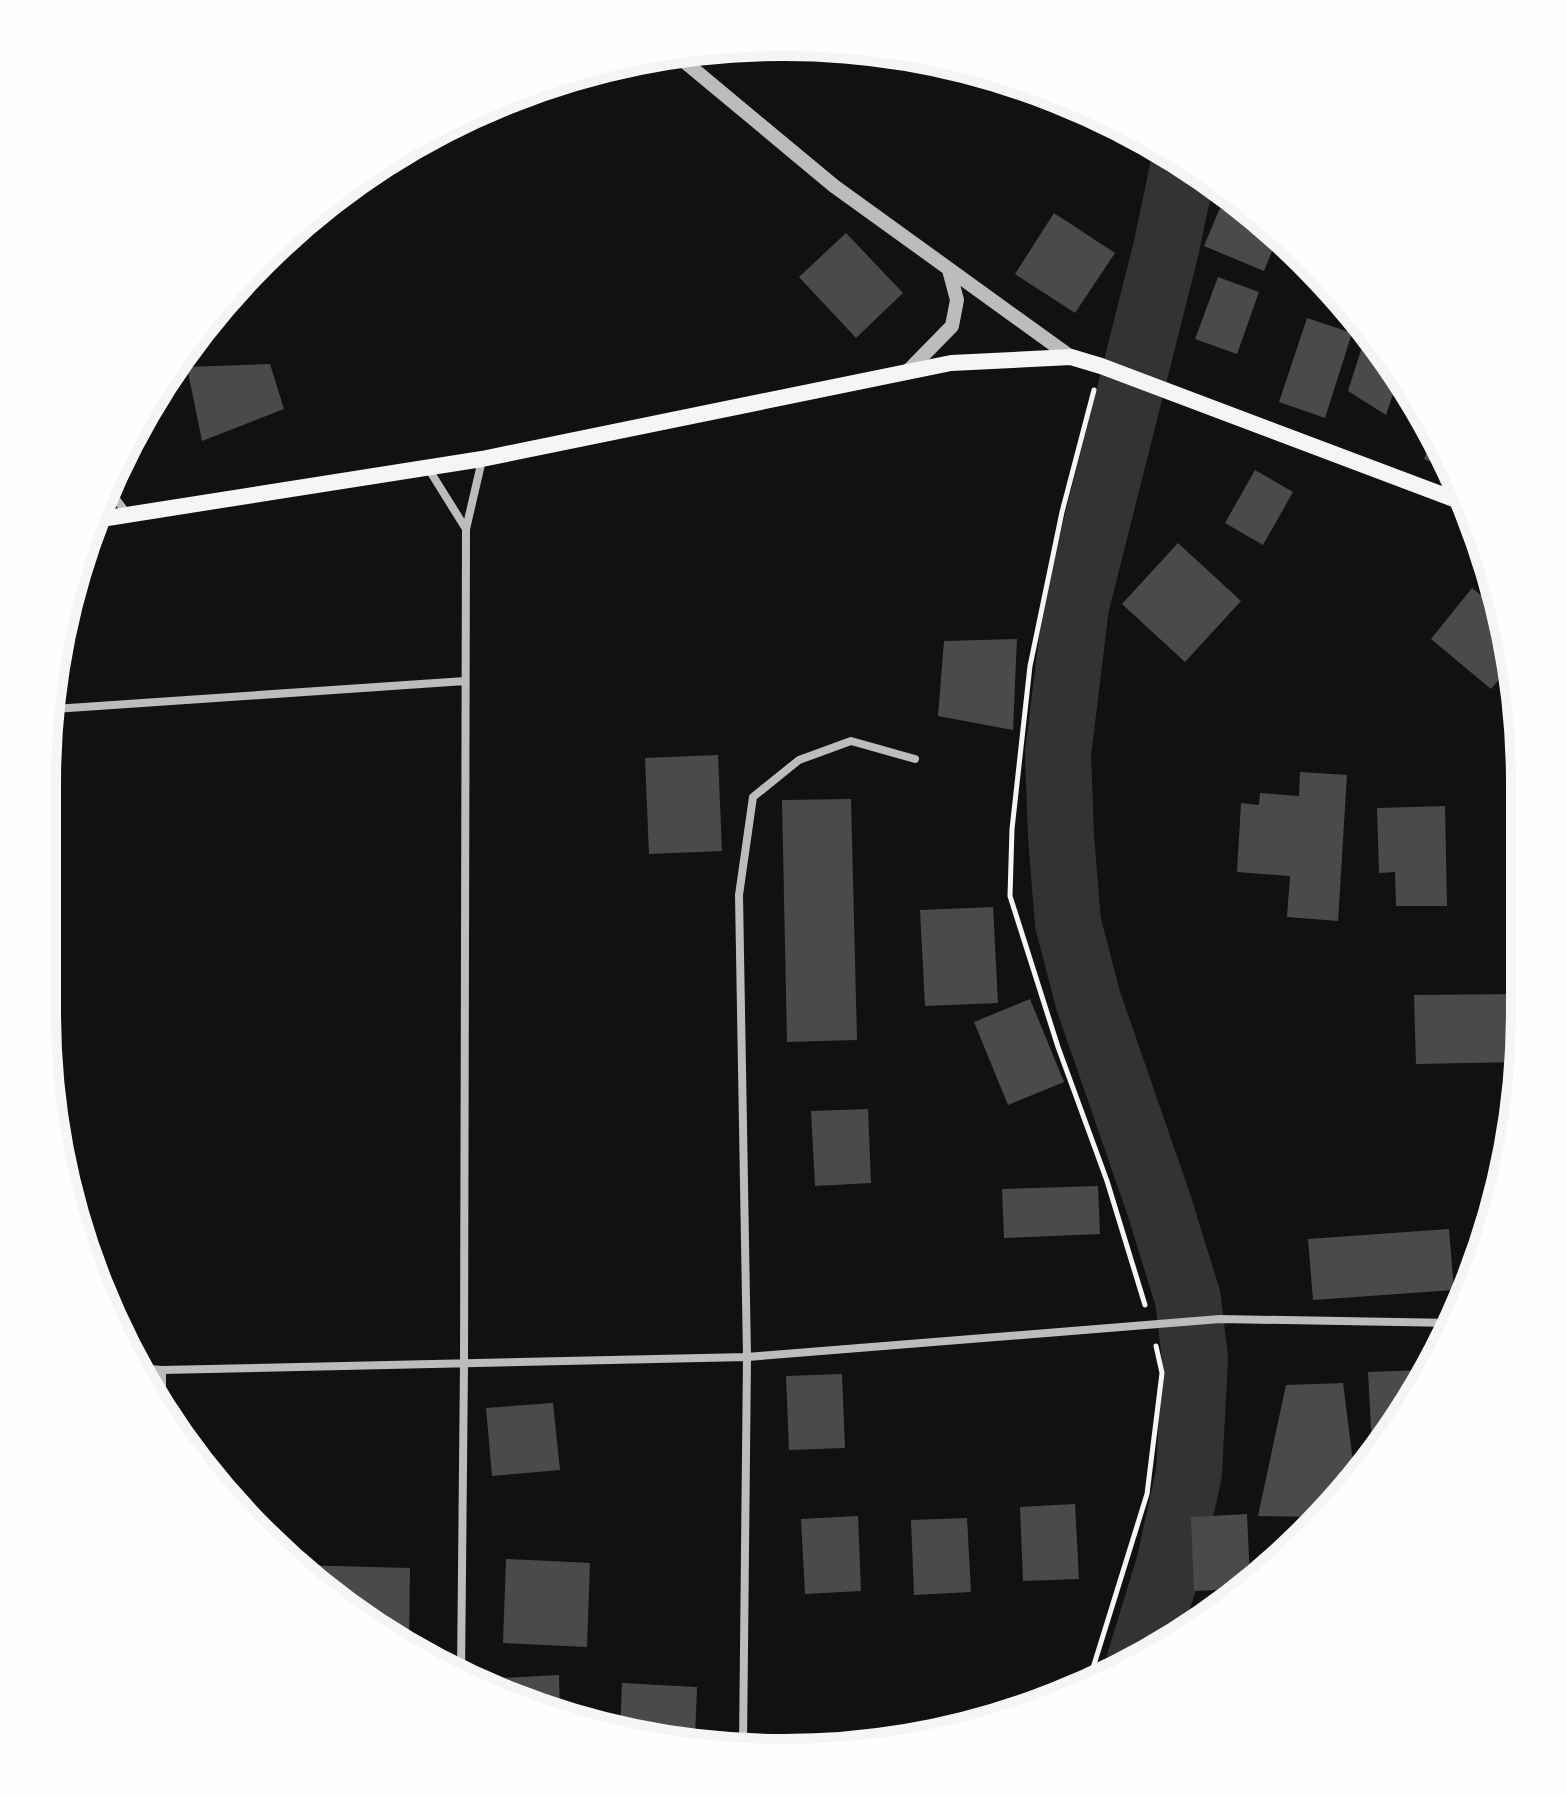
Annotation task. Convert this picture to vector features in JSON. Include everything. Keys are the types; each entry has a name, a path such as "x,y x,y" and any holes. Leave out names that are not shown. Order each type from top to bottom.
{"main road":[{"path":"106,518 482,459 951,363 1071,357 1105,367 1453,499"}],"street":[{"path":"686,63 834,186 1071,357"},
{"path":"906,373 952,326 957,300 949,270"},
{"path":"461,1664 466,529 482,459"},
{"path":"428,468 466,529"},
{"path":"115,497 127,514"},
{"path":"60,709 465,681"},
{"path":"743,1737 747,1357 739,895 753,797 799,760 851,741 915,759"},
{"path":"150,1369 747,1357 1220,1319 1441,1323"},
{"path":"162,1370 162,1389"}],"path":[{"path":"1092,1670 1147,1494 1162,1373 1154,1323 1058,1047 1010,896 1012,829 1030,666 1062,512 1105,367"}],"building":[{"path":"1220,208 1237,215 1274,247 1264,271 1204,246"},
{"path":"1054,213 1115,253 1075,313 1015,274"},
{"path":"846,233 903,293 856,338 799,277"},
{"path":"1218,277 1259,292 1237,354 1195,339"},
{"path":"1307,318 1352,333 1325,418 1279,402"},
{"path":"1363,344 1395,389 1386,415 1348,391"},
{"path":"270,364 284,409 202,441 188,367"},
{"path":"1429,448 1437,464 1424,459"},
{"path":"1255,470 1293,492 1263,545 1225,523"},
{"path":"1178,543 1241,601 1185,662 1122,604"},
{"path":"1472,588 1487,600 1503,675 1491,689 1431,639"},
{"path":"1017,639 1013,730 938,716 944,641"},
{"path":"718,755 722,851 649,854 645,758"},
{"path":"1300,772 1347,775 1338,921 1287,917 1290,876 1237,872 1241,803 1259,805 1260,793 1299,796"},
{"path":"851,799 857,1040 787,1042 782,800"},
{"path":"1445,806 1447,906 1396,906 1395,872 1379,873 1377,808"},
{"path":"993,907 998,1003 925,1006 920,910"},
{"path":"1511,994 1509,1062 1416,1064 1414,995"},
{"path":"1030,999 1064,1082 1008,1105 974,1022"},
{"path":"868,1109 871,1183 815,1186 811,1111"},
{"path":"1098,1186 1100,1234 1004,1238 1002,1189"},
{"path":"1449,1229 1454,1290 1313,1300 1308,1239"},
{"path":"1416,1370 1372,1439 1368,1372"},
{"path":"842,1374 845,1448 789,1450 786,1376"},
{"path":"1343,1383 1353,1463 1306,1517 1258,1516 1286,1385"},
{"path":"553,1403 560,1470 492,1476 486,1408"},
{"path":"1075,1504 1079,1579 1023,1581 1020,1507"},
{"path":"1247,1514 1250,1569 1225,1590 1194,1591 1191,1517"},
{"path":"858,1516 861,1591 805,1594 801,1519"},
{"path":"967,1518 971,1592 914,1595 911,1520"},
{"path":"506,1559 590,1563 587,1647 503,1643"},
{"path":"313,1565 410,1568 409,1635 341,1589"},
{"path":"559,1675 560,1703 505,1684 502,1678"},
{"path":"622,1683 697,1687 695,1734 621,1720"}],"waterway":[{"path":"1145,1643 1169,1565 1189,1473 1195,1359 1188,1299 1088,1000 1068,923 1058,754 1076,606 1166,249 1182,175"}]}
